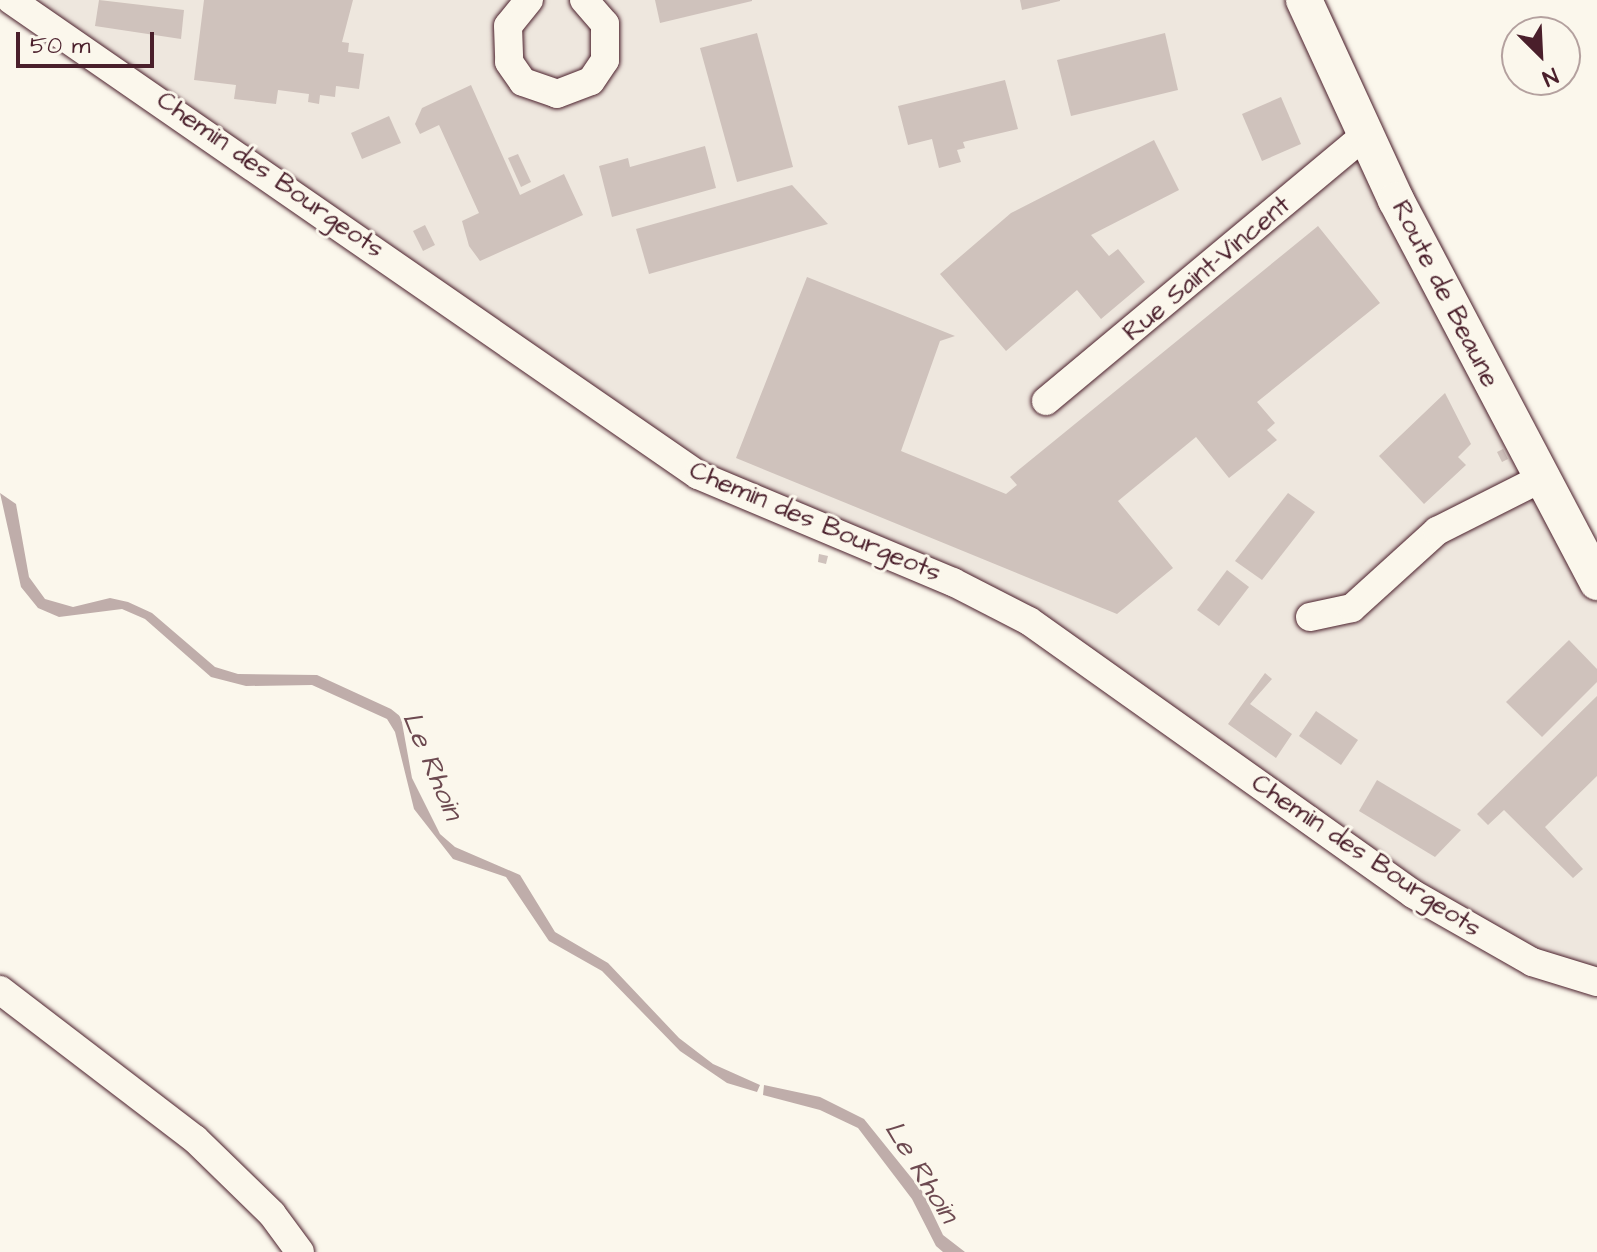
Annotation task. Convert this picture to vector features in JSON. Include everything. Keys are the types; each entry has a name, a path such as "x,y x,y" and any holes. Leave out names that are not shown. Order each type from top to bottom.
{"main road":[{"name":"Route de Beaune","path":"1304,0 1366,134 1597,582"}],"street":[{"name":"Chemin des Bourgeots","path":"11,0 698,475 953,582 1029,621 1413,894 1532,962 1597,982"},
{"path":"513,5 505,38 515,73 533,89 570,93 591,81 608,48 605,24 584,0"},
{"name":"Rue Saint-Vincent","path":"1046,401 1366,134"},
{"path":"1310,617 1352,608 1437,531 1542,478"},
{"path":"0,990 195,1139 272,1214 300,1252"}],"shaded area":[{"path":"0,0 1327,0 1384,130 1597,551 1597,989 1516,964 1046,632 713,491"},
{"path":"0,493 16,504 29,577 45,599 73,607 110,598 128,602 152,613 215,667 238,674 317,675 391,709 401,717 412,778 440,834 455,847 520,875 555,932 608,963 679,1038 713,1064 760,1085 757,1092 727,1083 680,1051 602,971 549,941 506,877 453,859 414,809 395,732 387,719 312,685 246,686 211,677 145,619 122,609 59,617 38,608 21,587"},
{"path":"764,1085 820,1097 864,1119 922,1191 943,1235 965,1252 943,1252 936,1246 912,1199 858,1128 820,1110 763,1095"}],"building":[{"path":"99,0 184,10 181,39 95,26"},
{"path":"204,0 353,0 342,42 349,43 348,52 364,54 359,89 336,86 335,97 320,95 319,104 308,102 309,94 278,90 276,104 234,99 236,85 194,80"},
{"path":"655,0 752,0 752,1 660,23"},
{"path":"1020,0 1060,0 1060,1 1022,10"},
{"path":"757,33 793,167 737,182 700,48"},
{"path":"1165,33 1178,90 1071,116 1057,60"},
{"path":"1005,80 1018,129 963,142 965,148 957,150 961,162 939,168 932,139 908,145 898,106"},
{"path":"471,85 520,195 564,174 583,215 480,261 469,246 462,221 479,213 439,125 420,134 415,124 422,108"},
{"path":"1281,97 1301,144 1262,161 1242,114"},
{"path":"389,116 401,143 362,159 351,133"},
{"path":"1154,140 1179,190 1091,235 1109,256 1118,249 1145,282 1101,319 1077,290 1006,351 940,274 1011,213"},
{"path":"705,146 716,188 612,217 599,166 628,158 630,167"},
{"path":"518,154 531,182 521,187 508,158"},
{"path":"792,185 828,224 649,274 636,229"},
{"path":"425,225 435,245 423,251 413,231"},
{"path":"1318,226 1380,303 1257,402 1275,423 1267,430 1277,440 1229,478 1196,437 1118,501 1173,568 1117,614 736,458 807,277 955,336 940,341 901,451 1006,494 1017,485 1010,477"},
{"path":"1445,393 1471,444 1458,457 1466,465 1424,504 1379,456"},
{"path":"1503,449 1508,459 1502,462 1497,452"},
{"path":"1288,493 1315,512 1262,580 1235,561"},
{"path":"819,554 828,556 826,564 818,562"},
{"path":"1227,570 1249,587 1219,626 1197,610"},
{"path":"1569,640 1597,669 1597,682 1542,737 1506,702"},
{"path":"1265,673 1272,679 1250,704 1292,734 1276,758 1228,724"},
{"path":"1597,696 1597,776 1545,827 1583,869 1573,878 1504,810 1488,825 1477,814"},
{"path":"1316,711 1358,740 1341,765 1299,736"},
{"path":"1377,780 1461,830 1435,857 1359,811"}],"water label":[{"name":"Le Rhoin","path":"432,766"},
{"name":"Le Rhoin","path":"921,1172"}]}
